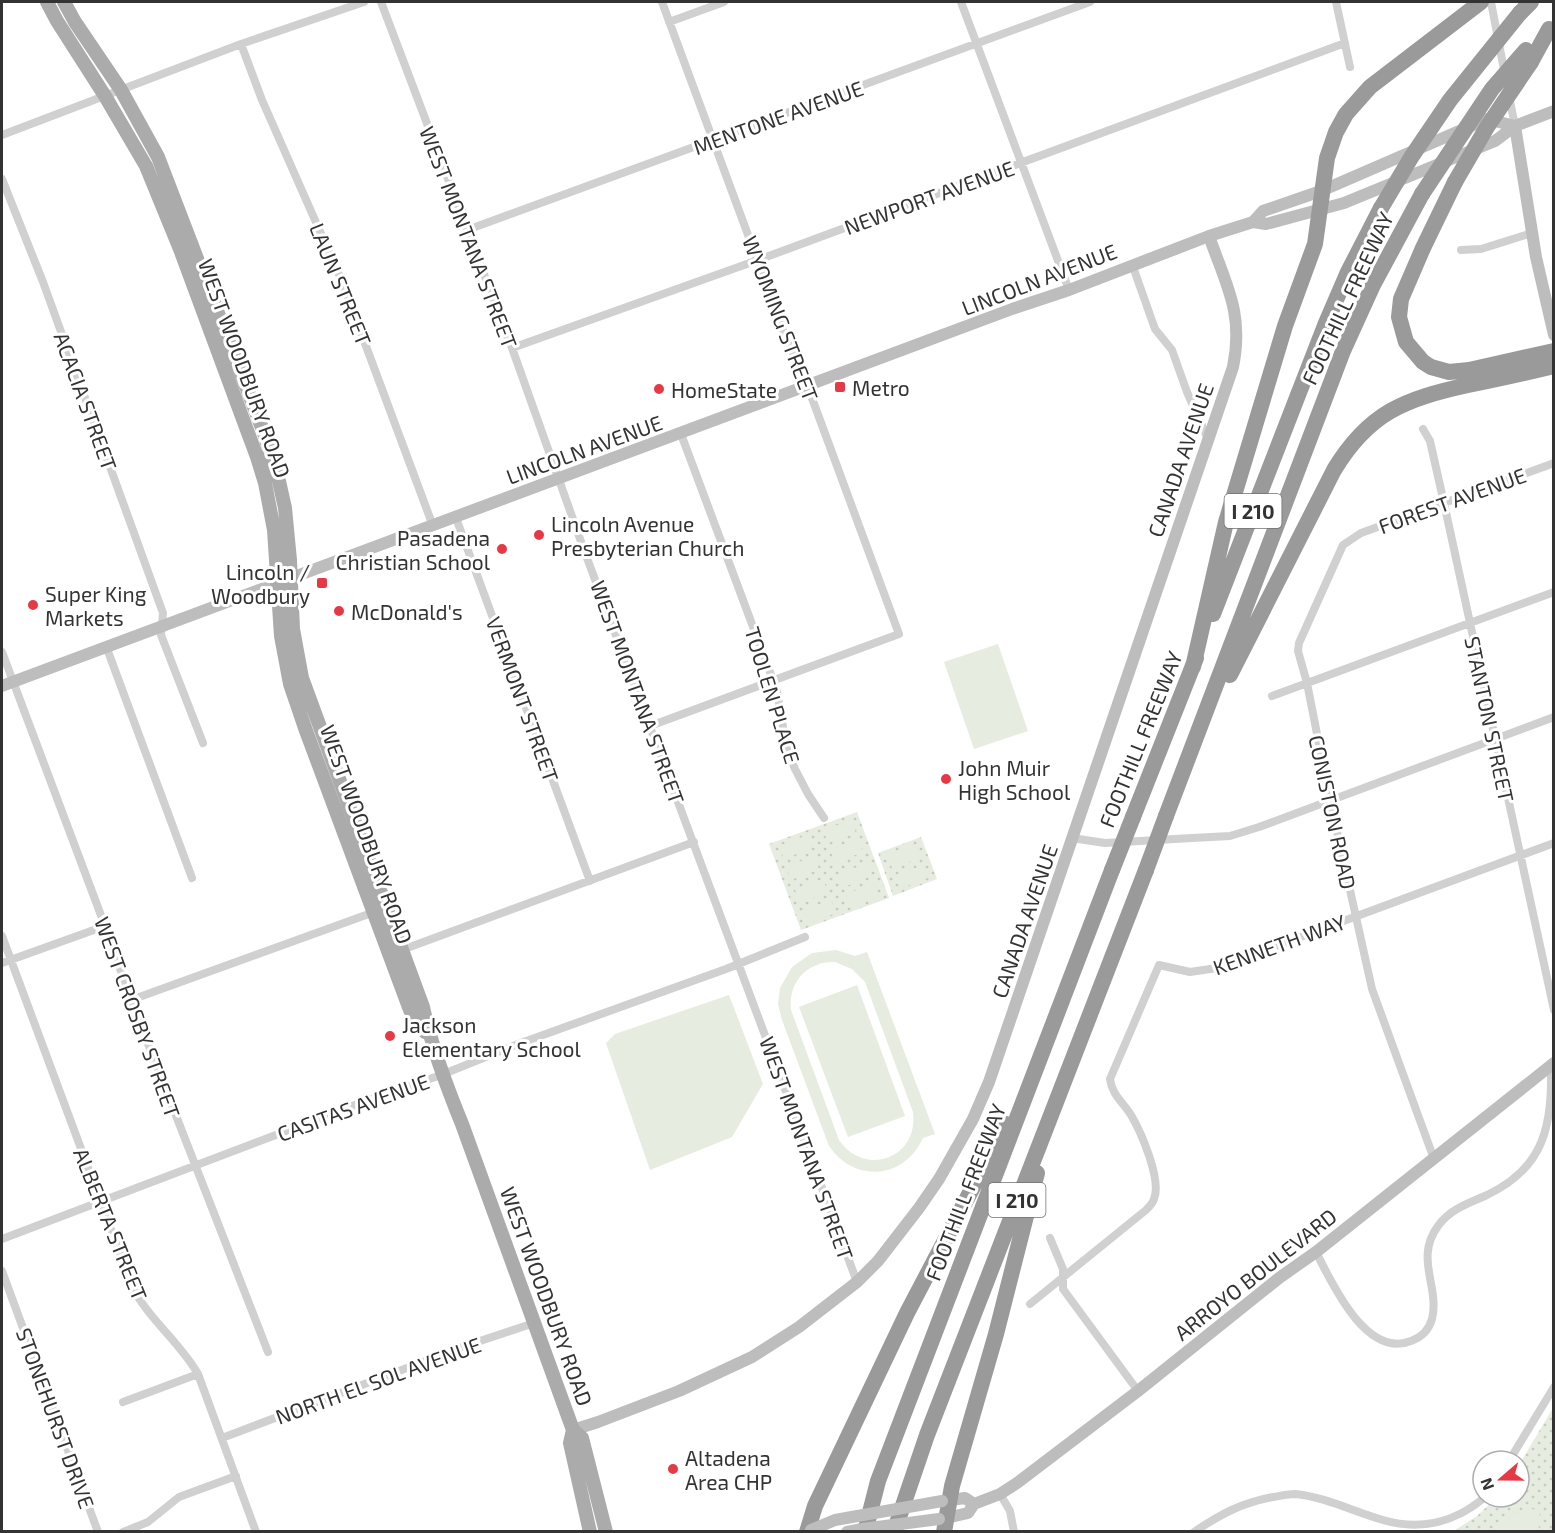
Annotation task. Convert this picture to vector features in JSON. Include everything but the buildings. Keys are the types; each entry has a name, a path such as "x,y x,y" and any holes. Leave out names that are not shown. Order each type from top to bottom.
{"highway":[{"path":"1193,666 1226,522 1285,326 1315,244 1330,147 1346,114 1370,87 1481,2"},
{"name":"FOOTHILL FREEWAY","path":"865,1532 878,1481 1112,870 1347,272 1412,156 1450,100 1526,7"},
{"path":"1551,27 1529,56 1455,182 1401,299 1399,317 1406,342 1423,362 1449,372 1469,370 1554,351"},
{"name":"FOOTHILL FREEWAY","path":"894,1532 927,1435 1058,1092 1146,870 1343,351 1373,285 1422,194 1492,89 1529,56"},
{"path":"1197,737 1316,503 1337,464 1355,440 1383,415 1424,395 1554,366"},
{"path":"808,1531 815,1507 903,1323 1039,1063"},
{"path":"944,1514 996,1334 1058,1092"}],"main road":[{"name":"WEST WOODBURY ROAD","path":"47,2 135,144 157,191 259,462 302,678 380,909 396,952 423,1007 441,1075 462,1124 573,1430 582,1438 606,1532"},
{"name":"WEST WOODBURY ROAD","path":"64,2 121,90 167,176 264,433 279,481 285,508 284,580"},
{"name":"WEST WOODBURY ROAD","path":"573,1430 570,1443 590,1532"}],"street":[{"path":"2,135 268,34 364,2"},
{"name":"WEST MONTANA STREET","path":"381,2 512,348 857,1282"},
{"name":"WYOMING STREET","path":"662,2 899,634 772,681"},
{"path":"669,22 724,2"},
{"path":"961,2 1069,290"},
{"name":"MENTONE AVENUE","path":"467,230 1090,2"},
{"path":"1336,2 1350,67"},
{"path":"1491,2 1515,126 1532,233 1554,334"},
{"name":"NEWPORT AVENUE","path":"512,348 758,260 1345,43"},
{"name":"LAUN STREET","path":"241,44 262,100 341,279 433,526"},
{"name":"LINCOLN AVENUE","path":"1321,199 1344,203 1495,141 1515,126 1554,111"},
{"name":"LINCOLN AVENUE","path":"7,683 420,529 559,480 1012,309 1069,290 1132,264 1253,222 1263,211 1321,199 1487,119 1515,126"},
{"name":"ACACIA STREET","path":"2,179 43,282 164,613 161,634 203,743"},
{"path":"1461,250 1481,249 1532,233"},
{"name":"CANADA AVENUE","path":"573,1430 679,1391 752,1357 800,1327 857,1282 878,1261 919,1208 952,1159 989,1082 1233,367 1237,346 1235,307 1209,236"},
{"path":"1132,264 1155,328 1172,351 1208,439"},
{"name":"STANTON STREET","path":"1424,429 1430,441 1444,503 1554,1010"},
{"name":"TOOLEN PLACE","path":"681,434 777,691 786,745 804,786 824,818"},
{"name":"FOREST AVENUE","path":"1351,538 1554,463"},
{"name":"VERMONT STREET","path":"456,518 590,881"},
{"name":"CONISTON ROAD","path":"1351,538 1343,545 1299,643 1298,651 1307,683 1330,800 1372,989 1434,1159"},
{"path":"1272,696 1554,592"},
{"path":"106,646 192,878"},
{"name":"WEST CROSBY STREET","path":"2,652 7,683 105,926 130,1000 268,1352"},
{"path":"650,726 772,681"},
{"path":"1072,838 1105,843 1230,836 1554,717"},
{"path":"396,952 694,842"},
{"name":"KENNETH WAY","path":"1030,1304 1146,1210 1155,1198 1156,1178 1137,1127 1130,1113 1111,1089 1110,1079 1159,965 1190,972 1217,968 1554,843"},
{"path":"130,1000 380,909"},
{"path":"6,962 105,926"},
{"name":"ALBERTA STREET","path":"2,936 6,962 132,1286 150,1316 188,1357 198,1374 256,1532"},
{"name":"CASITAS AVENUE","path":"2,1239 518,1044 739,964 805,937"},
{"path":"1316,1252 1344,1304 1366,1329 1388,1343 1396,1345 1416,1340 1424,1334 1433,1317 1427,1265 1430,1239 1451,1213 1505,1185 1533,1159 1541,1146 1546,1130 1550,1108 1552,1064"},
{"name":"ARROYO BOULEVARD","path":"808,1531 835,1520 968,1513 974,1504 1000,1494 1138,1391 1552,1064"},
{"path":"1050,1238 1062,1269 1063,1289 1138,1391"},
{"name":"STONEHURST DRIVE","path":"2,1271 98,1532"},
{"name":"NORTH EL SOL AVENUE","path":"222,1438 534,1323"},
{"path":"123,1402 198,1374"},
{"path":"1516,1449 1554,1387"},
{"path":"123,1532 148,1522 179,1497 236,1476"},
{"path":"1000,1494 1010,1511 1014,1532"},
{"path":"1194,1532 1215,1518 1249,1501 1294,1494 1319,1499 1385,1521 1412,1524 1448,1521 1471,1508"},
{"name":"ARROYO BOULEVARD","path":"847,1532 944,1514 965,1498 974,1504"},
{"path":"808,1531 825,1532"}],"shaded area":[{"path":"998,644 1028,731 974,749 944,662"},
{"path":"857,812 889,898 801,930 769,844"},
{"path":"851,820 856,833 828,843 823,830"},
{"path":"807,835 812,848 784,859 779,846"},
{"path":"921,837 937,879 893,896 878,853"},
{"path":"858,839 863,852 835,863 830,850"},
{"path":"915,845 920,858 892,868 887,855"},
{"path":"814,856 819,869 791,880 786,867"},
{"path":"867,863 872,876 844,887 839,874"},
{"path":"923,865 928,878 900,889 895,876"},
{"path":"823,879 828,892 800,903 795,890"},
{"path":"874,883 879,896 851,907 846,894"},
{"path":"831,900 836,913 808,924 803,911"},
{"path":"836,950 855,956 867,952 935,1134 923,1138 915,1152 892,1169 878,1172 865,1171 839,1158 829,1146 782,1020 778,1004 780,988 792,967 812,953","holes":["835,962 852,969 865,982 913,1112 913,1128 908,1141 888,1158 875,1160 862,1158 850,1152 839,1140 791,1010 796,982 808,969 816,965"]},
{"path":"857,985 905,1116 848,1137 799,1007"},
{"path":"729,995 763,1084 732,1137 650,1170 606,1043 615,1034"},
{"path":"1553,1408 1553,1531 1452,1532 1484,1509 1531,1509 1531,1449 1529,1449"},
{"path":"1531,1509 1539,1513 1541,1520 1536,1531 1495,1531 1518,1511"}],"place":[{"name":"Metro","path":"840,387"},
{"name":"HomeState","path":"659,389"},
{"name":"Lincoln Avenue Presbyterian Church","path":"539,535"},
{"name":"Pasadena Christian School","path":"502,549"},
{"name":"Lincoln / Woodbury","path":"322,583"},
{"name":"Super King Markets","path":"33,605"},
{"name":"McDonald's","path":"339,611"},
{"name":"John Muir High School","path":"946,779"},
{"name":"Jackson Elementary School","path":"390,1036"},
{"name":"Altadena Area CHP","path":"673,1469"}]}
